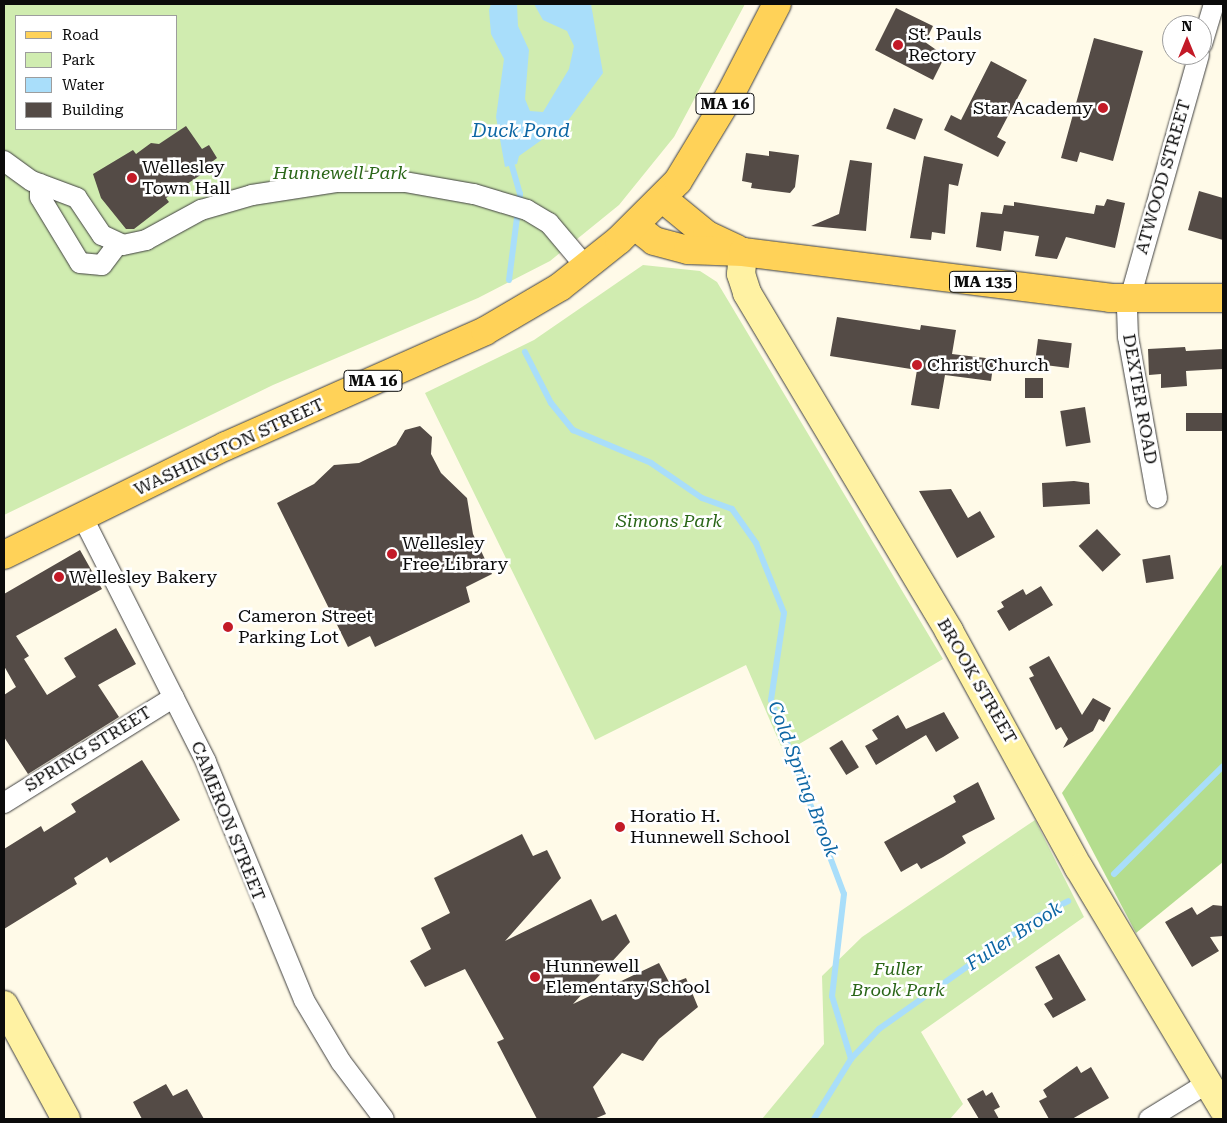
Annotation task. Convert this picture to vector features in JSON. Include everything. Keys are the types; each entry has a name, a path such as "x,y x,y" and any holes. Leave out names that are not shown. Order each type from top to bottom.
{"main road":[{"name":"WASHINGTON STREET","path":"4,555 82,516 485,331 586,267 635,226 662,198 706,137 776,4"},
{"name":"MA 135","path":"662,198 706,235 743,252"},
{"name":"MA 135","path":"635,226 654,241 675,248 743,252 1129,299 1223,298"}],"street":[{"name":"ATWOOD STREET","path":"1129,299 1196,65"},
{"path":"4,161 40,184 77,198 102,235 118,244 141,242 211,206 336,182 423,184 527,210 548,223 586,267"},
{"path":"40,184 40,197 80,263 102,265 118,244"},
{"name":"BROOK STREET","path":"743,252 741,274 747,293 958,647 1079,868 1206,1084 1223,1109"},
{"name":"DEXTER ROAD","path":"1129,299 1128,337 1157,498"},
{"name":"CAMERON STREET","path":"82,516 174,697 225,805 291,973 328,1041 384,1119"},
{"name":"SPRING STREET","path":"4,803 174,697"},
{"path":"4,1005 66,1119"},
{"path":"1149,1119 1206,1084"}],"green space":[{"name":"Hunnewell Park","path":"4,4 745,4 674,137 619,205 550,261 478,298 273,385 4,515"},
{"name":"Simons Park","path":"643,265 700,271 717,282 943,659 784,753 746,665 595,740 425,393 534,340"},
{"path":"1223,563 1223,862 1136,933 1062,793"},
{"name":"Fuller Brook Park","path":"1035,820 1084,917 921,1032 963,1104 950,1119 762,1119 824,1044 822,976 862,937"}],"water":[{"name":"Duck Pond","path":"491,4 517,4 518,26 529,50 525,99 530,111 543,112 569,69 574,46 567,31 543,20 534,4 591,4 603,73 567,122 519,156 517,164 505,167 496,117 504,59 491,34 489,10"}],"building":[{"name":"St. Pauls Rectory","path":"896,8 933,26 925,42 945,56 933,80 875,50"},
{"name":"Star Academy","path":"1094,38 1143,51 1113,161 1080,152 1077,162 1061,158"},
{"path":"991,61 1027,80 997,137 1006,142 998,157 944,130 951,115 961,120"},
{"path":"894,108 923,119 915,140 886,129"},
{"name":"Wellesley Town Hall","path":"186,126 202,149 209,145 217,158 209,164 211,168 166,198 169,202 134,229 126,229 101,198 93,174 133,150 136,154 151,143 159,144"},
{"path":"769,151 799,155 795,187 790,193 751,188 752,183 742,181 746,153 769,156"},
{"path":"924,156 963,164 958,186 949,184 945,234 932,232 931,240 910,238"},
{"path":"850,160 872,163 866,231 811,226 839,214"},
{"path":"1199,191 1223,198 1223,240 1188,230"},
{"path":"1107,199 1125,203 1115,248 1066,237 1057,259 1035,256 1039,236 1004,231 1001,251 976,247 981,212 1002,214 1004,205 1014,206 1014,202 1094,214 1096,205 1104,206"},
{"name":"Christ Church","path":"837,317 920,330 921,325 956,330 952,354 994,359 991,381 945,375 939,409 911,405 917,370 830,356"},
{"path":"1038,339 1072,343 1069,368 1035,364"},
{"path":"1185,347 1186,351 1223,349 1223,369 1186,371 1187,386 1161,388 1161,374 1149,375 1148,349"},
{"path":"1025,378 1043,378 1043,398 1025,398"},
{"path":"1085,407 1091,443 1066,446 1060,411"},
{"path":"1186,413 1223,413 1223,431 1186,431"},
{"name":"Wellesley Free Library","path":"420,426 432,437 431,454 441,473 467,498 473,534 492,574 466,587 470,602 375,647 370,636 348,647 277,503 314,484 334,465 359,463 396,445 405,430"},
{"path":"1074,481 1089,483 1090,504 1043,507 1042,483"},
{"path":"951,489 968,518 980,511 995,537 957,558 919,491"},
{"path":"1097,529 1121,555 1103,572 1079,546"},
{"path":"80,550 102,589 16,636 29,656 24,659 47,695 76,677 64,658 116,628 136,664 98,685 119,717 28,774 4,737 4,695 16,687 4,666 4,594"},
{"path":"1170,555 1174,579 1146,583 1142,559"},
{"path":"1041,586 1053,605 1009,631 997,611 1004,607 1001,602 1023,589 1026,595"},
{"path":"1049,656 1082,715 1093,698 1111,708 1104,722 1099,719 1093,731 1063,748 1068,739 1061,727 1056,730 1029,678 1034,676 1029,667"},
{"path":"944,712 959,738 936,752 926,735 876,765 865,746 878,739 872,730 898,715 906,729"},
{"path":"842,740 859,767 846,775 829,748"},
{"path":"142,760 180,820 110,863 107,857 74,878 77,884 4,929 4,849 41,826 44,832 76,812 71,804"},
{"path":"978,782 995,819 962,836 966,843 943,857 921,869 917,863 901,872 884,842 956,802 953,796"},
{"name":"Hunnewell Elementary School","path":"522,834 533,856 547,850 561,878 505,941 591,899 602,921 616,914 630,942 573,1004 659,963 670,984 686,978 698,1007 659,1039 643,1061 622,1053 593,1087 606,1114 594,1119 537,1119 497,1042 504,1039 465,969 425,987 410,961 431,949 421,928 450,913 434,878"},
{"path":"1213,905 1223,906 1223,936 1210,937 1219,951 1192,967 1165,922 1192,907 1197,915"},
{"path":"1059,954 1086,1000 1053,1018 1044,1004 1053,999 1035,967"},
{"path":"1077,1066 1081,1073 1091,1067 1109,1098 1072,1119 1049,1119 1039,1101 1047,1097 1043,1090"},
{"path":"166,1084 173,1096 187,1089 204,1119 142,1119 133,1102"},
{"path":"983,1090 986,1096 992,1092 1000,1107 994,1110 999,1119 979,1119 967,1099"}],"waterway":[{"name":"Cold Spring Brook","path":"509,280 520,194 510,159"},
{"name":"Cold Spring Brook","path":"525,352 551,403 573,430 651,463 702,498 732,509 756,543 784,613 771,700 844,894 832,996 851,1059"},
{"name":"Fuller Brook","path":"1114,874 1223,766"},
{"name":"Fuller Brook","path":"814,1119 851,1059 879,1029 1037,917 1068,901"}],"place":[{"name":"St. Pauls Rectory","path":"898,45"},
{"name":"Star Academy","path":"1103,108"},
{"name":"Wellesley Town Hall","path":"132,178"},
{"name":"Christ Church","path":"917,365"},
{"name":"Wellesley Free Library","path":"392,554"},
{"name":"Wellesley Bakery","path":"59,577"},
{"name":"Cameron Street Parking Lot","path":"228,627"},
{"name":"Horatio H. Hunnewell School","path":"620,827"},
{"name":"Hunnewell Elementary School","path":"535,977"}]}
